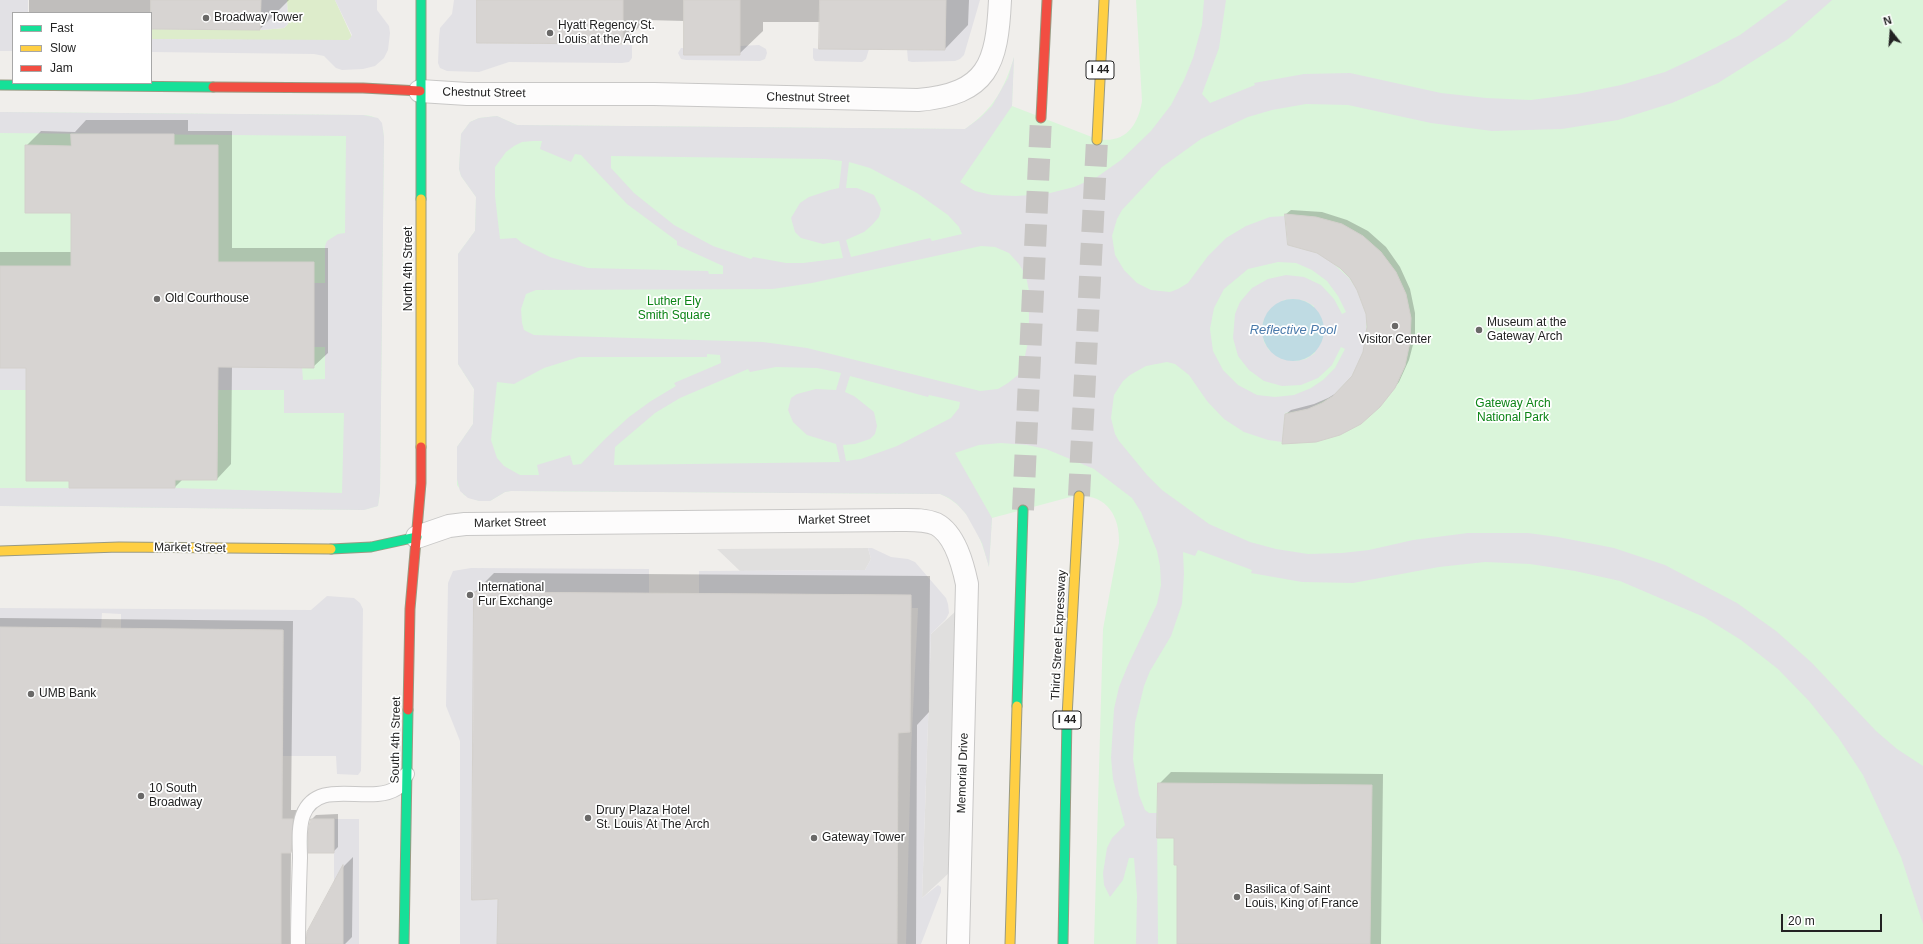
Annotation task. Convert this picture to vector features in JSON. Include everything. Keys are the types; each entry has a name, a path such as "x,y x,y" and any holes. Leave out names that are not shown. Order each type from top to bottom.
{"main road":[{"name":"North 4th Street","path":"417,537 421,483 421,0"},
{"path":"1042,118 1047,0"},
{"name":"I 44","path":"1097,140 1104,0"},
{"name":"Chestnut Street","path":"0,85 363,88 420,91"},
{"name":"Third Street Expressway","path":"1063,944 1067,704 1078,496"},
{"path":"1010,944 1023,510"},
{"name":"Market Street","path":"0,550 119,547 347,549 371,547 417,537"},
{"name":"South 4th Street","path":"404,944 410,609 417,537"}],"street":[{"name":"Chestnut Street","path":"420,91 467,94 654,94 918,100 940,98 955,94 966,88 980,77 992,57 999,29 1000,0"},
{"name":"Market Street","path":"417,537 449,526 465,524 920,520 937,525 953,542 962,562 967,584 967,602"},
{"name":"Memorial Drive","path":"958,944 967,602"}],"lane":[{"path":"298,944 300,838 303,816 310,804 319,797 334,794 387,793 398,787 407,774"}],"green space":[{"path":"287,0 335,0 352,37 347,41 152,39 152,29 261,30 284,28 288,24"},
{"name":"Gateway Arch National Park","path":"1136,0 1923,0 1923,944 1094,944 1103,629 1119,543 1117,523 1108,508 1102,502 1085,496 1074,496 992,518 989,567 978,534 967,515 950,499 940,494 511,491 505,492 490,501 479,501 464,495 457,485 457,447 473,424 474,389 458,364 458,254 475,231 476,197 461,176 459,169 461,134 470,122 479,118 497,116 517,125 965,129 983,114 996,98 1006,79 1014,57 1012,106 1097,139 1115,139 1122,136 1133,125 1140,110 1142,101"},
{"path":"0,112 363,115 379,120 384,137 380,492 378,506 364,510 0,506"}],"shaded area":[{"path":"0,0 28,0 28,12 12,12 12,51 0,51"},
{"path":"261,0 287,0 288,24 284,28 261,30"},
{"path":"335,0 377,0 377,10 389,26 390,33 388,50 384,58 375,66 363,69 342,70 336,68 324,56 314,54 152,52 152,39 349,40 352,35"},
{"path":"454,0 477,0 477,43 632,45 632,58 629,62 622,63 509,62 479,72 447,71 440,68 438,63 439,38 440,28 452,14"},
{"path":"946,0 980,0 964,55 955,61 908,61 907,49 945,50"},
{"path":"1204,0 1226,0 1219,48 1202,94 1210,103 1255,85 1254,83 1304,74 1350,73 1441,93 1486,98 1531,100 1577,94 1621,85 1665,72 1740,35 1788,0 1832,0 1788,39 1718,83 1672,103 1618,120 1562,129 1492,131 1431,123 1348,105 1306,104 1272,110 1248,117 1201,139 1162,167 1122,210 1117,219 1112,236 1115,255 1124,270 1137,283 1151,290 1170,292 1188,283 1208,256 1226,238 1246,226 1270,217 1285,216 1288,245 1317,253 1329,260 1349,278 1357,290 1366,314 1366,340 1363,352 1352,376 1333,396 1308,409 1285,413 1282,442 1268,440 1244,432 1224,419 1207,401 1189,375 1175,364 1167,362 1146,366 1130,375 1123,381 1114,395 1111,418 1115,434 1119,441 1147,475 1162,490 1209,524 1250,542 1276,549 1308,554 1342,553 1369,550 1413,540 1468,533 1528,533 1558,537 1614,548 1665,565 1737,603 1776,631 1812,663 1876,731 1897,749 1923,766 1923,924 1901,857 1863,775 1838,737 1809,701 1778,669 1741,640 1704,617 1620,581 1575,571 1530,564 1485,562 1439,567 1353,583 1302,582 1251,573 1252,570 1198,550 1195,556 1183,552 1184,574 1182,604 1171,636 1150,671 1144,686 1135,723 1133,759 1139,795 1145,810 1149,813 1157,813 1158,944 1136,944 1137,896 1134,858 1129,858 1123,880 1110,897 1104,885 1103,873 1107,848 1112,838 1125,825 1113,779 1111,758 1114,709 1119,687 1128,665 1157,604 1161,585 1160,566 1157,551 1141,512 1132,498 1094,469 1046,449 1027,445 1001,443 979,445 955,453 992,518 989,567 982,543 966,514 957,504 940,494 511,491 505,492 490,501 479,501 468,498 460,491 457,479 457,447 473,424 474,389 458,364 458,254 475,231 476,197 461,176 459,169 461,134 470,122 479,118 497,116 517,125 965,129 980,118 992,106 1008,78 1014,57 1012,106 960,182 975,191 992,195 1016,196 1046,194 1074,187 1097,177 1121,160 1151,131 1171,105 1184,80 1193,58 1202,25","holes":["542,141 540,149 571,162 575,154 581,155 627,204 677,241 677,245 723,266 723,274 709,274 708,271 588,268 550,257 522,243 516,238 500,239 495,196 495,167 506,152 522,142","611,156 825,159 842,161 839,188 809,197 800,203 791,218 795,232 801,238 823,244 839,241 843,258 803,263 786,263 753,257 751,259 713,246 674,225 634,193 611,168","849,162 870,168 917,193 948,215 959,227 962,234 932,241 930,238 851,257 846,240 864,232 872,225 879,217 881,209 874,195 857,188 846,188","981,246 995,247 1009,253 1019,264 1026,276 1029,291 1029,338 1024,360 1018,375 1008,383 998,389 980,391 807,348 763,342 534,335 524,330 522,323 521,309 526,294 536,290 773,289 812,283","1278,262 1296,263 1312,270 1327,281 1338,296 1346,312 1342,314 1334,299 1321,285 1304,277 1286,275 1268,279 1252,288 1240,302 1235,314 1233,338 1238,356 1249,370 1264,381 1282,386 1301,385 1318,378 1332,365 1341,347 1345,349 1335,368 1323,380 1311,388 1294,395 1275,397 1257,395 1238,385 1223,370 1213,351 1210,329 1214,308 1224,289 1248,269","1294,299 1305,301 1314,306 1315,353 1306,359 1296,361 1269,350 1264,342 1262,332 1263,322 1268,313 1284,300","707,354 720,355 721,363 674,383 676,386 651,401 629,417 581,464 573,465 570,455 537,465 539,475 520,475 504,466 497,458 491,440 497,382 514,384 544,368 579,357 707,357","776,367 817,368 841,373 836,390 816,389 797,394 791,398 788,410 793,422 807,435 836,444 840,462 614,465 615,447 655,413 680,398 748,369 750,372","850,376 928,397 929,395 960,402 959,408 951,418 897,446 861,459 846,461 843,445 855,444 870,439 875,434 877,426 874,412 854,396 845,392"]},
{"path":"759,45 766,49 767,53 765,59 760,61 686,60 681,59 678,53 681,48 684,48 684,55 740,55 740,46"},
{"path":"813,48 869,49 866,59 862,62 815,61 813,58"},
{"path":"0,112 363,115 378,118 382,123 384,137 380,492 378,506 364,510 0,506 0,488 175,488 342,493 344,413 284,413 284,390 186,390 186,367 302,367 303,380 325,379 325,347 314,347 314,283 325,283 325,246 327,241 338,234 345,233 346,136 0,133"},
{"path":"0,368 50,368 50,390 0,390"},
{"path":"868,548 871,559 865,570 740,571 717,549"},
{"path":"868,548 872,548 891,557 908,559 915,562 946,598 948,604 949,613 946,619 931,634 922,898 938,885 941,887 941,892 921,944 906,944 911,751 918,608 912,608 911,595 699,593 699,571 865,570 871,559"},
{"path":"471,568 649,569 649,593 474,592 472,900 513,900 513,908 498,908 497,944 460,944 460,741 446,706 448,583 453,571"},
{"path":"327,596 354,598 360,603 363,609 361,771 358,775 337,774 336,756 283,756 284,630 121,629 121,614 102,613 101,628 0,627 0,608 311,610"},
{"path":"957,610 950,872 922,898 931,634"},
{"path":"334,819 359,819 359,944 343,944 343,897 334,882"}],"water":[{"name":"Reflective Pool","path":"1287,299 1299,299 1315,308 1322,318 1324,330 1322,342 1315,352 1299,361 1287,361 1276,356 1267,347 1262,336 1262,324 1267,313 1276,304"}],"building":[{"name":"Broadway Tower","path":"151,0 261,0 260,30 152,29"},
{"path":"477,0 623,0 623,44 477,43"},
{"path":"684,0 740,0 740,55 684,55"},
{"path":"820,0 946,0 945,50 819,49"},
{"name":"Old Courthouse","path":"71,134 174,134 174,145 218,145 218,262 314,262 314,368 218,367 217,480 175,480 175,488 69,488 69,481 26,481 26,368 0,368 0,266 71,266 71,213 25,213 25,145 71,146"},
{"path":"1285,214 1316,217 1342,224 1363,236 1381,252 1396,272 1406,294 1411,318 1410,342 1405,366 1395,388 1380,407 1361,424 1340,435 1316,442 1282,444 1285,414 1308,409 1322,403 1333,396 1352,376 1363,352 1367,327 1366,314 1357,290 1350,278 1340,268 1317,253 1288,245"},
{"path":"474,592 911,595 910,732 898,733 897,944 497,944 498,899 472,900"},
{"name":"10 South Broadway","path":"0,627 283,630 282,819 293,819 291,853 281,853 281,944 0,944"},
{"path":"1158,783 1372,785 1370,944 1177,944 1177,865 1174,865 1174,838 1157,838"},
{"path":"311,819 334,819 334,853 308,853 308,832"},
{"path":"343,865 343,944 306,944 307,932"}],"tunnel":[{"path":"1023,510 1041,118"},
{"path":"1079,496 1097,140"}],"traffic: fast":[{"path":"421,0 421,199"},
{"path":"0,85 213,87"},
{"path":"1017,706 1023,510"},
{"path":"331,549 371,547 417,537"},
{"path":"404,944 408,710"},
{"path":"1063,944 1067,717"}],"traffic: slow":[{"path":"1097,140 1104,0"},
{"path":"421,199 421,447"},
{"path":"1067,717 1079,496"},
{"path":"0,551 119,547 331,549"},
{"path":"1010,944 1017,706"}],"traffic: jam":[{"path":"1041,118 1047,0"},
{"path":"213,87 363,88 420,91"},
{"path":"408,710 410,609 421,483 421,447"}],"place":[{"name":"Broadway Tower","path":"206,18"},
{"name":"Hyatt Regency St. Louis at the Arch","path":"550,33"},
{"name":"Old Courthouse","path":"157,299"},
{"name":"Visitor Center","path":"1395,326"},
{"name":"Museum at the Gateway Arch","path":"1479,330"},
{"name":"International Fur Exchange","path":"470,595"},
{"name":"UMB Bank","path":"31,694"},
{"name":"10 South Broadway","path":"141,796"},
{"name":"Drury Plaza Hotel St. Louis At The Arch","path":"588,818"},
{"name":"Gateway Tower","path":"814,838"},
{"name":"Basilica of Saint Louis, King of France","path":"1237,897"}],"park label":[{"name":"Luther Ely Smith Square","path":"674,309"}]}
